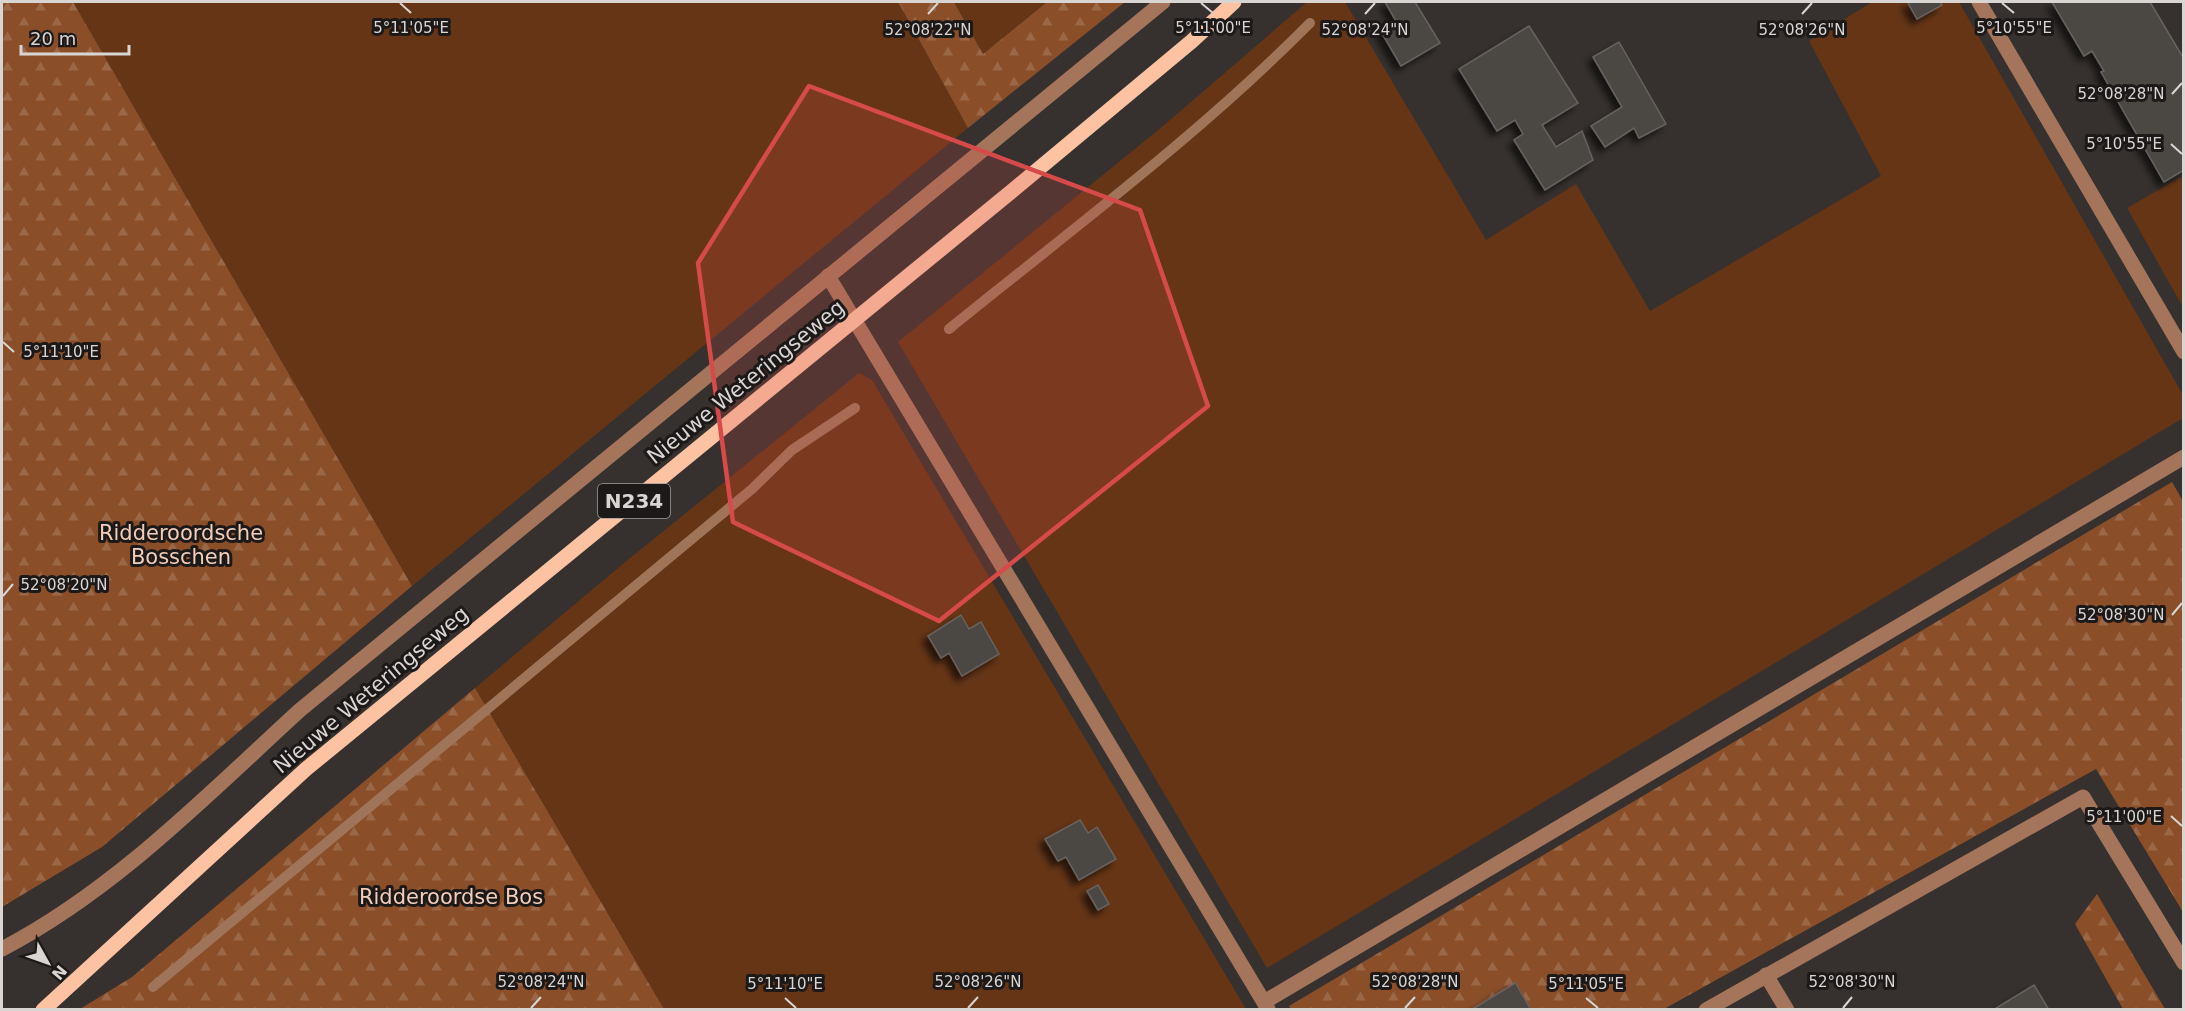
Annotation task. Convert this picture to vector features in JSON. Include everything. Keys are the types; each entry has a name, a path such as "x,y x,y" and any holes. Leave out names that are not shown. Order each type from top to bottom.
{"main road":[{"name":"Nieuwe Weteringseweg","path":"43,1010 306,769 855,320 1174,56 1234,2"}],"street":[{"name":"Nieuwe Weteringseweg","path":"2,949 48,925 107,882 175,825 300,710 1163,2"},
{"path":"1979,2 2184,352"},
{"path":"828,276 1266,1006 2184,457"},
{"path":"1706,1010 2083,797 2184,963"},
{"path":"1766,975 1787,1010"}],"highlighted area":[{"path":"809,86 1140,210 1208,406 939,621 733,522 698,263"}],"shaded area":[{"path":"73,2 898,2 968,128 412,586"},
{"path":"954,2 1047,2 983,54"},
{"path":"1307,2 1345,2 1486,240 1576,184 1650,311 1881,176 1809,41 1872,2 1959,2 2183,395 2183,418 1267,968 898,342 1163,126"},
{"path":"2183,176 2183,307 2127,208"},
{"path":"859,373 872,380 1246,1009 664,1009 475,688 624,563"}],"green space":[{"name":"Ridderoordsche Bosschen","path":"2,2 73,2 412,586 102,847 2,907"},
{"path":"898,2 954,2 983,54 1047,2 1125,2 968,128"},
{"path":"2172,482 2184,503 2183,912 2096,769 1664,1009 1291,1010 1289,1006"},
{"name":"Ridderoordse Bos","path":"475,688 664,1009 80,1009 132,977"},
{"path":"2097,894 2165,1009 2123,1009 2075,924"}],"building":[{"path":"1385,2 1415,2 1440,43 1401,66 1380,30 1396,21"},
{"path":"1940,2 1942,5 1917,19 1908,3"},
{"path":"2052,2 2150,2 2184,59 2184,170 2164,182 2101,72 2104,71 2092,51 2084,56"},
{"path":"1529,26 1578,103 1542,125 1556,147 1582,131 1593,160 1545,190 1514,140 1523,134 1515,120 1497,131 1459,69"},
{"path":"1619,42 1666,124 1639,138 1634,128 1605,147 1591,126 1622,107 1593,57"},
{"path":"961,615 969,629 981,622 999,654 962,676 949,653 941,658 928,636"},
{"path":"1080,820 1088,833 1097,827 1116,859 1079,880 1066,857 1058,861 1045,839"},
{"path":"1098,885 1109,904 1098,910 1087,891"},
{"path":"1515,982 1531,1010 1471,1010 1514,984"},
{"path":"2034,985 2049,1010 1993,1010"}],"waterway":[{"path":"949,329 1179,143 1268,64 1310,23"},
{"path":"153,987 752,489 792,450 855,408"}]}
